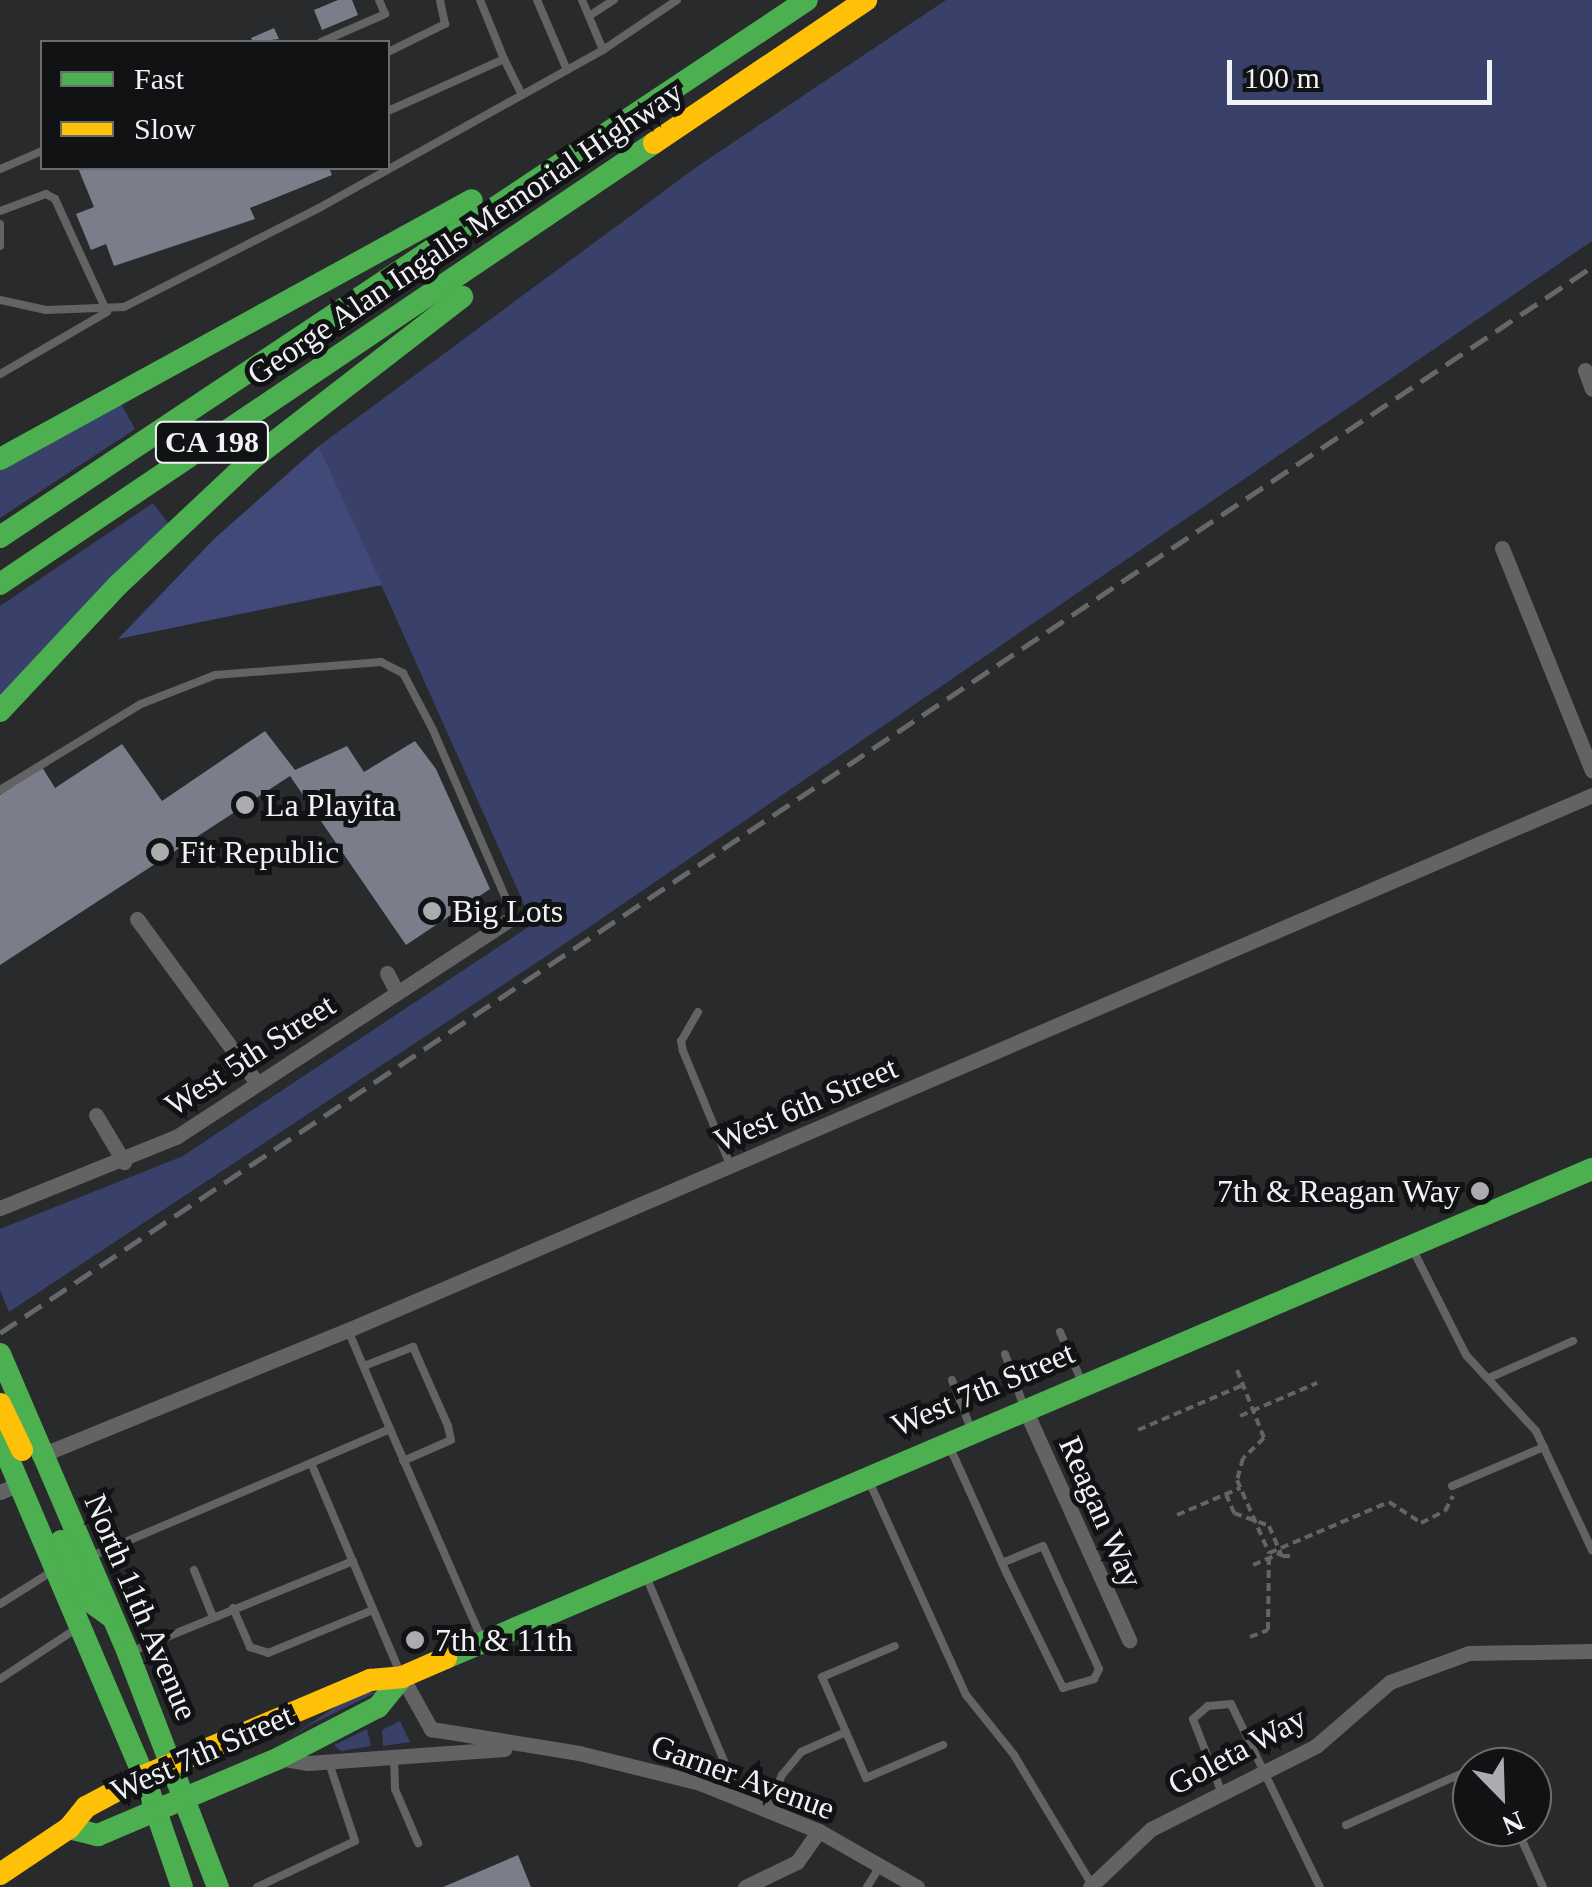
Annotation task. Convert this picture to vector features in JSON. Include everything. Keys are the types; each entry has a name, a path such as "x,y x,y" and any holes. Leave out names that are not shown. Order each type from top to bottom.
{"main road":[{"name":"George Alan Ingalls Memorial Highway","path":"0,537 807,0"},
{"name":"George Alan Ingalls Memorial Highway","path":"0,584 866,0"},
{"path":"0,458 659,99"},
{"path":"0,710 250,460 686,125"},
{"name":"West 7th Street","path":"0,1874 69,1828 86,1807 144,1776 370,1680 402,1677 971,1429 1592,1169"},
{"name":"North 11th Avenue","path":"0,1354 39,1456 128,1653 218,1887"},
{"path":"0,1404 20,1448 39,1456"},
{"name":"North 11th Avenue","path":"0,1439 9,1488 55,1570 144,1776 182,1887"},
{"path":"9,1488 40,1490 84,1597 112,1618"},
{"name":"West 7th Street","path":"69,1828 98,1835 280,1758 378,1707 402,1677"}],"street":[{"path":"1584,370 1592,389"},
{"path":"1502,548 1592,771"},
{"name":"West 6th Street","path":"39,1456 731,1167 1592,795"},
{"name":"West 5th Street","path":"0,1208 124,1162 257,1083 514,917"},
{"path":"137,919 257,1083"},
{"path":"388,973 398,992"},
{"path":"96,1115 124,1162"},
{"name":"Reagan Way","path":"1024,1407 1129,1640"},
{"name":"Goleta Way","path":"1091,1886 1152,1829 1316,1746 1372,1693 1432,1664 1507,1649 1592,1651"},
{"name":"Garner Avenue","path":"402,1677 431,1729 672,1775 820,1830 918,1887"},
{"name":"Garner Avenue","path":"280,1758 328,1760 394,1753 540,1748"},
{"path":"745,1887 797,1862 820,1830"}],"lane":[{"path":"326,40 385,14 380,0"},
{"path":"390,51 445,24 440,0"},
{"path":"480,0 522,95"},
{"path":"537,0 567,70"},
{"path":"582,0 603,50"},
{"path":"589,16 614,0"},
{"path":"390,169 603,50 677,0"},
{"path":"390,111 504,58"},
{"path":"0,168 40,152"},
{"path":"366,170 370,180"},
{"path":"0,374 107,312 169,288 388,170"},
{"path":"0,212 46,194 55,199 107,312"},
{"path":"0,224 0,246"},
{"path":"0,300 46,310 107,312"},
{"path":"0,790 142,704 215,675 381,662 403,673 433,730 514,917"},
{"path":"698,1012 681,1041 683,1051 731,1167"},
{"path":"1410,1244 1455,1338 1544,1447 1592,1550"},
{"path":"348,1330 482,1642"},
{"path":"1060,1332 1082,1382"},
{"path":"1490,1378 1573,1340"},
{"path":"364,1366 412,1346 448,1426 452,1440 403,1461"},
{"path":"1005,1354 1024,1407"},
{"path":"952,1380 971,1429"},
{"path":"86,1559 390,1429"},
{"path":"946,1440 1002,1563 1063,1688 1094,1679 1099,1669 1043,1546 1002,1563"},
{"path":"1452,1486 1544,1447"},
{"path":"311,1464 402,1677"},
{"path":"866,1474 966,1696 1014,1755 1091,1886"},
{"path":"128,1653 352,1561"},
{"path":"0,1604 55,1570"},
{"path":"194,1570 214,1616"},
{"path":"643,1570 740,1799"},
{"path":"234,1608 250,1647 268,1653 373,1610"},
{"path":"0,1679 78,1627"},
{"path":"895,1646 822,1677 866,1778 944,1745"},
{"path":"1221,1791 1192,1730 1193,1719 1208,1706 1230,1704 1320,1887"},
{"path":"767,1810 782,1775 801,1752 846,1732"},
{"path":"394,1753 395,1789 418,1843"},
{"path":"256,1887 355,1842 328,1760"},
{"path":"1346,1825 1452,1778"},
{"path":"1525,1847 1543,1887"},
{"path":"868,1887 881,1865"}],"path":[{"path":"1237,1370 1264,1438 1243,1458 1240,1488 1270,1555 1268,1630 1250,1637"},
{"path":"1240,1416 1318,1383"},
{"path":"1138,1430 1243,1384"},
{"path":"1252,1565 1390,1502 1421,1523 1445,1511 1452,1486"},
{"path":"1177,1515 1240,1488"},
{"path":"1226,1494 1234,1513 1269,1526 1280,1551 1293,1556"}],"shaded area":[{"path":"946,0 1592,0 1592,241 557,949 9,1312 0,1290 0,1229 183,1156 533,924 319,446 698,166"},
{"path":"121,404 135,429 0,518 0,467"},
{"path":"319,446 382,585 118,639 214,539"},
{"path":"153,503 169,524 0,698 0,606"},
{"path":"377,1692 310,1725 274,1748 356,1693"},
{"path":"400,1721 410,1742 383,1746 382,1730"},
{"path":"367,1729 371,1746 341,1751 334,1745"}],"building":[{"path":"338,0 352,0 358,15 322,30 314,10"},
{"path":"274,28 279,39 252,40"},
{"path":"79,170 330,170 332,175 250,208 255,219 114,266 106,244 91,250 76,214 94,207"},
{"path":"265,731 295,770 347,746 364,772 415,741 436,769 490,889 406,945 290,776 0,965 0,795 42,767 55,788 122,744 162,801"},
{"path":"518,1855 531,1887 443,1887"}],"railway":[{"path":"0,1333 1592,267"}],"traffic: fast":[{"path":"0,537 807,0"},
{"path":"0,584 654,143"},
{"path":"0,459 472,200"},
{"path":"0,711 118,585 251,460 462,297"},
{"path":"446,1658 1592,1169"},
{"path":"0,1354 128,1653 218,1887"},
{"path":"0,1439 144,1776 182,1887"},
{"path":"61,1541 84,1597 110,1616"},
{"path":"69,1828 98,1835 279,1758 378,1707 402,1677"}],"traffic: slow":[{"path":"654,143 866,0"},
{"path":"0,1404 22,1450"},
{"path":"0,1874 69,1828 86,1807 144,1776 370,1680 402,1677 446,1658"}],"place":[{"name":"La Playita","path":"245,805"},
{"name":"Fit Republic","path":"160,852"},
{"name":"Big Lots","path":"432,911"},
{"name":"7th & Reagan Way","path":"1480,1191"},
{"name":"7th & 11th","path":"415,1640"}]}
